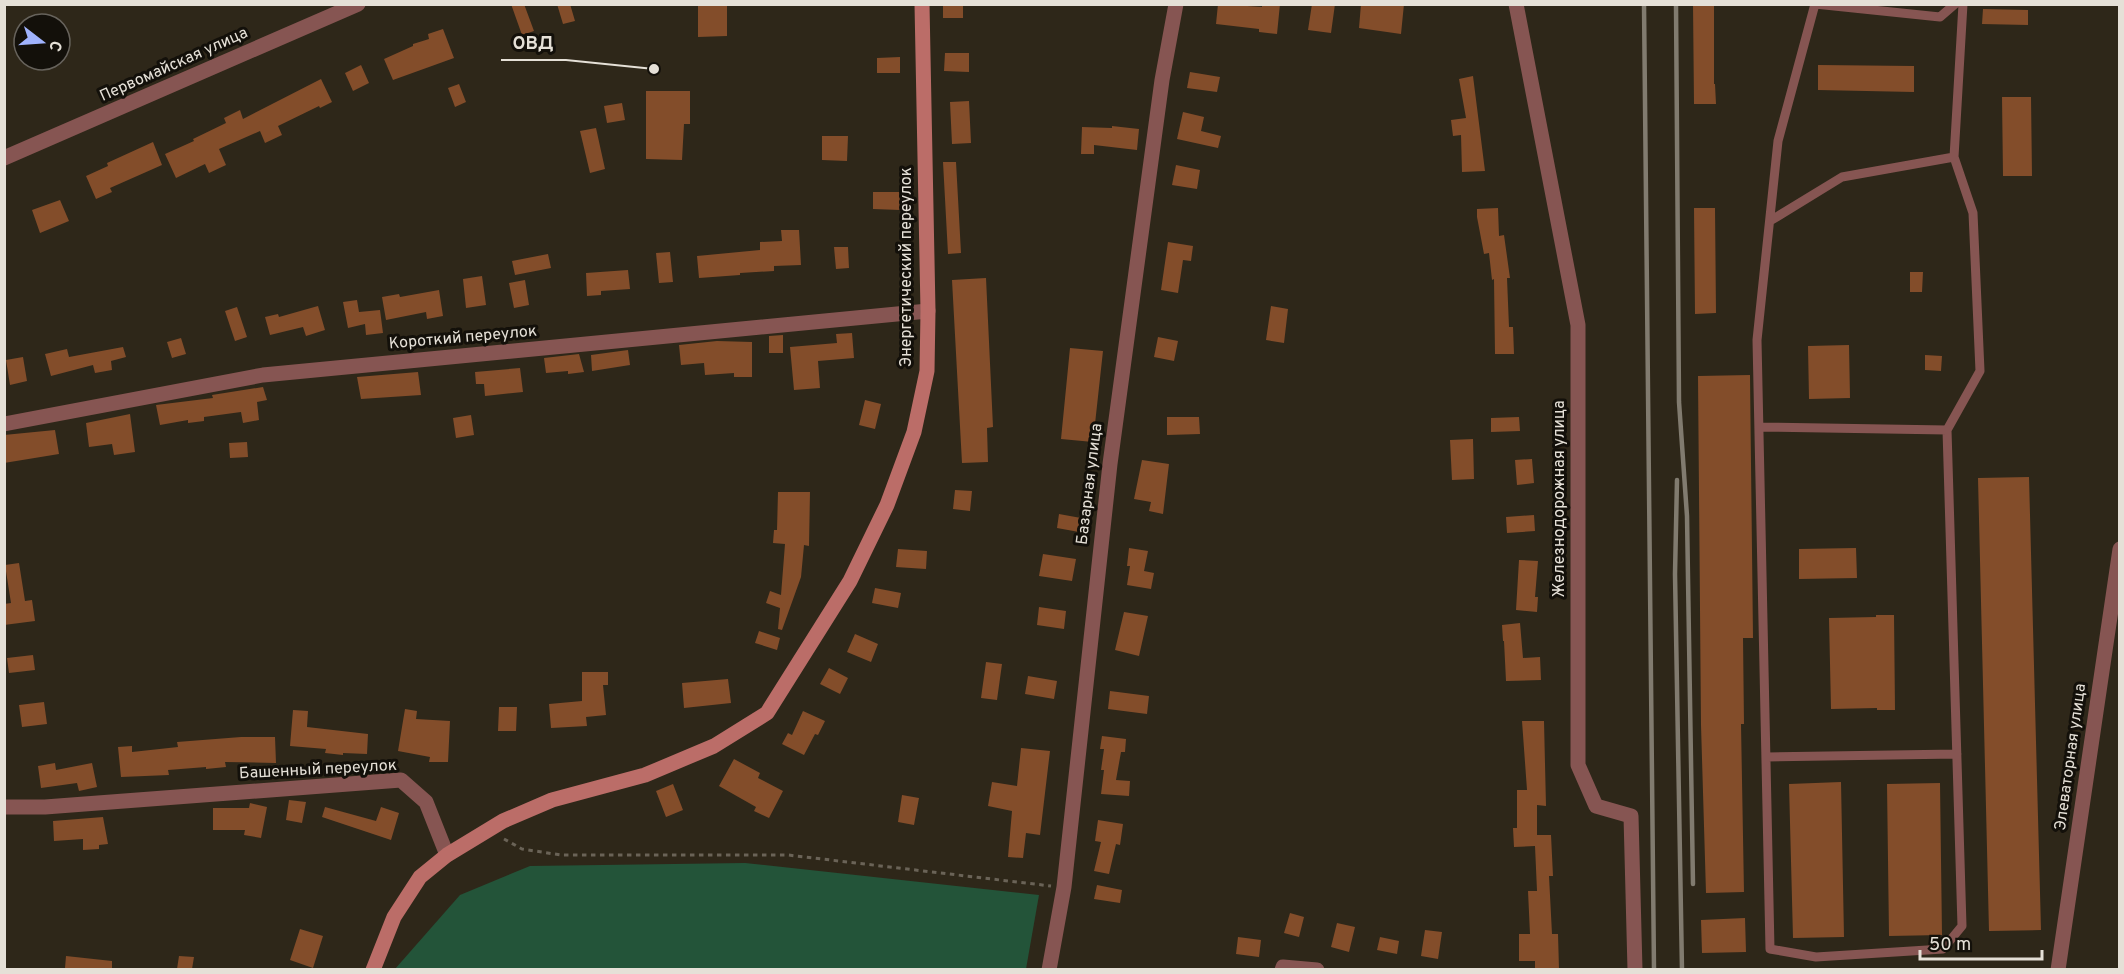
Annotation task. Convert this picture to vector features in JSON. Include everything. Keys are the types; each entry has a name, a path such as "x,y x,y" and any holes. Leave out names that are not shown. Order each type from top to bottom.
{"street":[{"name":"Первомайская улица","path":"4,158 358,4"},
{"name":"Энергетический переулок","path":"489,830 503,821 552,800 645,775 714,746 767,713 850,581 887,505 915,432 927,371 928,311 922,4"},
{"name":"Базарная улица","path":"1049,969 1064,887 1110,464 1162,80 1176,4"},
{"name":"Железнодорожная улица","path":"1516,4 1578,325 1578,765 1596,806 1631,816 1635,969"},
{"name":"Короткий переулок","path":"4,424 263,375 928,311"},
{"name":"Элеваторная улица","path":"2058,969 2114,622 2120,549"},
{"name":"Башенный переулок","path":"4,807 45,807 401,780 426,802 447,855"},
{"path":"373,969 394,917 420,877 447,855 489,830"},
{"path":"1282,969 1283,967 1317,969"}],"lane":[{"path":"1955,4 1940,16 1815,5 1778,141 1757,340 1761,427 1770,949 1815,957 1943,949 1962,926 1947,430 1980,371 1973,213 1954,157 1963,4"},
{"path":"1770,221 1842,177 1954,157"},
{"path":"1761,427 1947,430"},
{"path":"1767,757 1957,754"}],"path":[{"path":"489,830 522,849 561,855 788,855 1064,887"}],"green space":[{"path":"745,863 1039,895 1026,969 395,969 460,895 530,866"}],"building":[{"path":"511,4 524,4 534,31 522,35"},
{"path":"557,4 570,4 575,21 563,24"},
{"path":"698,4 727,4 727,36 698,37"},
{"path":"943,4 963,4 963,18 943,18"},
{"path":"1218,4 1262,7 1262,4 1280,4 1277,34 1259,32 1259,29 1216,24"},
{"path":"1312,4 1335,4 1331,33 1308,30"},
{"path":"1361,4 1404,4 1401,34 1359,28"},
{"path":"1693,4 1714,4 1716,104 1694,104"},
{"path":"1983,9 2028,10 2028,25 1982,24"},
{"path":"443,29 454,58 393,80 384,59 413,44 429,39 428,34"},
{"path":"945,53 969,53 969,72 944,71"},
{"path":"900,57 900,73 877,73 877,58"},
{"path":"361,65 369,83 353,91 345,73"},
{"path":"1818,65 1914,66 1914,92 1818,90"},
{"path":"1190,72 1220,77 1217,92 1187,88"},
{"path":"1473,76 1485,171 1462,172 1461,135 1453,136 1451,120 1466,118 1459,79"},
{"path":"321,79 332,102 278,126 282,135 265,143 260,131 219,149 226,165 209,173 205,164 176,178 165,154 226,123 224,118 240,110 243,119"},
{"path":"459,84 466,102 455,107 448,88"},
{"path":"646,91 690,91 690,124 684,124 682,160 646,159"},
{"path":"2002,97 2031,97 2032,176 2003,176"},
{"path":"969,101 971,143 952,144 950,102"},
{"path":"622,103 625,120 607,123 604,106"},
{"path":"1183,112 1204,117 1201,131 1221,136 1218,148 1177,139"},
{"path":"1112,126 1139,129 1137,150 1094,145 1094,154 1081,154 1082,127 1112,128"},
{"path":"596,128 605,169 590,173 580,131"},
{"path":"822,136 848,136 847,161 822,160"},
{"path":"153,142 162,165 110,188 112,192 96,199 86,176 108,166 107,163"},
{"path":"943,162 956,162 961,253 948,254"},
{"path":"1176,165 1200,170 1197,189 1172,185"},
{"path":"873,192 900,192 900,210 873,209"},
{"path":"60,200 69,221 40,233 32,210"},
{"path":"1498,208 1499,236 1504,235 1510,278 1507,278 1509,327 1513,327 1514,354 1495,354 1494,279 1492,280 1489,253 1484,254 1477,217 1477,209"},
{"path":"1694,208 1715,208 1716,313 1695,314"},
{"path":"781,230 799,230 801,265 774,266 774,271 699,278 697,256 760,250 760,242 782,241"},
{"path":"1168,242 1193,246 1191,261 1183,260 1178,293 1161,290"},
{"path":"834,247 848,247 849,268 836,269"},
{"path":"670,252 673,282 659,283 656,253"},
{"path":"548,254 551,268 515,275 512,261"},
{"path":"628,270 630,289 601,291 601,295 587,296 586,273"},
{"path":"1910,272 1923,272 1922,292 1910,292"},
{"path":"482,276 486,305 466,308 463,279"},
{"path":"986,278 993,427 987,428 988,462 962,463 952,280"},
{"path":"525,280 529,305 514,308 509,283"},
{"path":"439,290 443,316 427,319 426,312 386,320 382,297 399,294 400,297"},
{"path":"357,300 359,312 380,310 383,333 366,335 365,324 348,328 343,302"},
{"path":"318,306 325,330 306,336 303,327 270,335 265,317 278,314 279,317"},
{"path":"1271,306 1288,309 1284,343 1266,340"},
{"path":"237,307 247,337 235,341 225,311"},
{"path":"852,333 854,358 818,361 820,388 794,390 790,347 837,343 836,334"},
{"path":"783,335 783,353 769,353 769,336"},
{"path":"1158,337 1178,341 1174,361 1154,357"},
{"path":"181,338 186,354 172,358 167,342"},
{"path":"717,341 752,342 752,377 734,377 734,373 705,375 704,363 681,365 679,345"},
{"path":"1849,345 1850,398 1809,399 1808,346"},
{"path":"123,347 126,357 111,361 112,370 95,373 93,365 51,376 45,354 67,349 69,357"},
{"path":"1070,348 1103,351 1093,442 1061,439"},
{"path":"628,350 630,365 592,371 591,355"},
{"path":"579,354 584,372 546,373 544,358"},
{"path":"1925,355 1942,356 1941,371 1925,370"},
{"path":"23,357 27,381 10,385 6,360"},
{"path":"520,368 523,392 485,396 484,384 476,384 475,372"},
{"path":"418,372 421,395 361,399 357,377"},
{"path":"1750,375 1753,638 1743,638 1744,724 1741,724 1744,892 1706,893 1701,725 1698,376"},
{"path":"263,387 267,400 257,402 259,420 243,423 241,412 204,417 204,421 188,423 188,420 160,425 156,405 213,398 212,395"},
{"path":"865,400 881,404 875,429 859,425"},
{"path":"130,414 135,452 114,455 112,444 89,447 86,423"},
{"path":"471,415 474,435 456,438 453,418"},
{"path":"1167,417 1199,417 1200,434 1167,435"},
{"path":"1519,417 1520,431 1491,432 1491,418"},
{"path":"55,430 59,454 4,463 4,435"},
{"path":"1473,439 1474,479 1452,480 1450,440"},
{"path":"247,442 248,457 230,458 229,443"},
{"path":"1532,459 1534,483 1517,485 1515,460"},
{"path":"1142,460 1169,464 1163,514 1149,511 1151,502 1134,499"},
{"path":"2029,477 2041,930 1989,931 1978,478"},
{"path":"955,490 972,491 970,511 953,509"},
{"path":"778,492 810,492 809,546 804,545 801,577 782,630 778,629 780,608 766,603 770,591 781,595 785,544 773,543 774,530 777,530"},
{"path":"1059,514 1081,518 1079,532 1057,528"},
{"path":"1534,515 1535,531 1507,533 1506,517"},
{"path":"1129,548 1148,551 1144,571 1154,573 1151,589 1127,585 1130,566 1127,566"},
{"path":"1856,548 1857,578 1799,579 1799,549"},
{"path":"898,549 927,551 926,569 896,567"},
{"path":"1043,554 1076,559 1072,581 1039,576"},
{"path":"1519,560 1538,561 1535,597 1538,597 1537,612 1516,610"},
{"path":"19,563 25,601 32,600 35,621 4,625 4,604 11,603 5,565"},
{"path":"875,588 901,593 898,608 872,603"},
{"path":"1039,607 1066,611 1064,629 1037,625"},
{"path":"1124,612 1148,616 1139,656 1115,650"},
{"path":"1876,615 1894,615 1895,710 1831,709 1829,618 1876,617"},
{"path":"1520,623 1523,658 1540,657 1541,680 1506,681 1502,625"},
{"path":"759,631 780,638 777,650 755,643"},
{"path":"855,634 878,644 871,662 847,652"},
{"path":"33,655 35,670 9,673 7,658"},
{"path":"986,662 1002,664 997,700 981,698"},
{"path":"829,668 848,678 840,694 820,684"},
{"path":"582,672 608,672 608,685 603,685 606,715 586,717 587,726 551,728 549,704 582,701"},
{"path":"1028,676 1057,681 1054,699 1025,694"},
{"path":"728,679 731,703 684,708 682,683"},
{"path":"1110,691 1149,696 1147,714 1108,709"},
{"path":"44,702 47,724 22,727 19,705"},
{"path":"499,707 517,707 516,731 498,731"},
{"path":"405,709 417,711 416,719 450,721 448,762 429,762 430,757 398,751"},
{"path":"293,710 308,711 307,727 368,734 367,754 343,753 343,755 325,753 326,749 290,746"},
{"path":"803,711 825,721 804,755 782,744 788,733 792,735"},
{"path":"1522,721 1544,721 1546,806 1537,805 1537,835 1551,835 1553,876 1549,876 1552,934 1558,934 1559,969 1535,969 1535,961 1519,961 1519,934 1530,934 1528,891 1537,891 1535,846 1514,847 1513,828 1517,828 1517,790 1527,790"},
{"path":"1102,736 1126,739 1125,752 1121,752 1116,780 1130,781 1129,796 1101,794 1104,770 1101,770 1104,749 1100,749"},
{"path":"275,737 276,763 225,762 226,767 168,770 169,775 121,777 118,747 132,746 132,752 178,747 177,742"},
{"path":"1021,748 1050,751 1040,835 1026,833 1023,858 1008,857 1012,811 988,806 992,782 1017,786"},
{"path":"734,759 760,773 758,778 783,791 769,818 754,811 756,807 719,786"},
{"path":"55,763 56,770 92,763 97,787 79,791 77,783 41,788 38,766"},
{"path":"1841,782 1844,937 1793,938 1789,784"},
{"path":"1940,783 1942,935 1889,936 1887,784"},
{"path":"673,784 683,810 666,817 656,791"},
{"path":"902,795 919,798 914,825 898,822"},
{"path":"289,800 306,802 302,823 286,820"},
{"path":"250,803 267,807 261,838 244,835 245,830 213,830 213,808 249,808"},
{"path":"325,807 376,821 381,807 399,813 391,840 322,817"},
{"path":"103,817 108,844 99,845 99,849 83,850 83,839 54,841 53,821"},
{"path":"1098,820 1123,824 1120,845 1116,844 1109,874 1094,871 1101,842 1095,841"},
{"path":"1097,885 1122,890 1120,903 1094,899"},
{"path":"1290,913 1304,917 1299,937 1284,933"},
{"path":"1745,918 1746,952 1702,953 1701,920"},
{"path":"1337,923 1355,927 1349,952 1331,947"},
{"path":"300,929 323,936 313,968 290,960"},
{"path":"1425,930 1442,932 1438,959 1421,956"},
{"path":"1238,937 1261,940 1259,957 1236,954"},
{"path":"1380,937 1399,941 1397,954 1377,950"},
{"path":"66,956 112,961 112,969 65,968"},
{"path":"179,956 194,957 192,969 177,969"}],"railway":[{"path":"1644,4 1654,970"},
{"path":"1676,4 1679,402 1687,516 1693,884"},
{"path":"1677,480 1675,574 1682,970"}],"place":[{"name":"ОВД","path":"654,69"}]}
